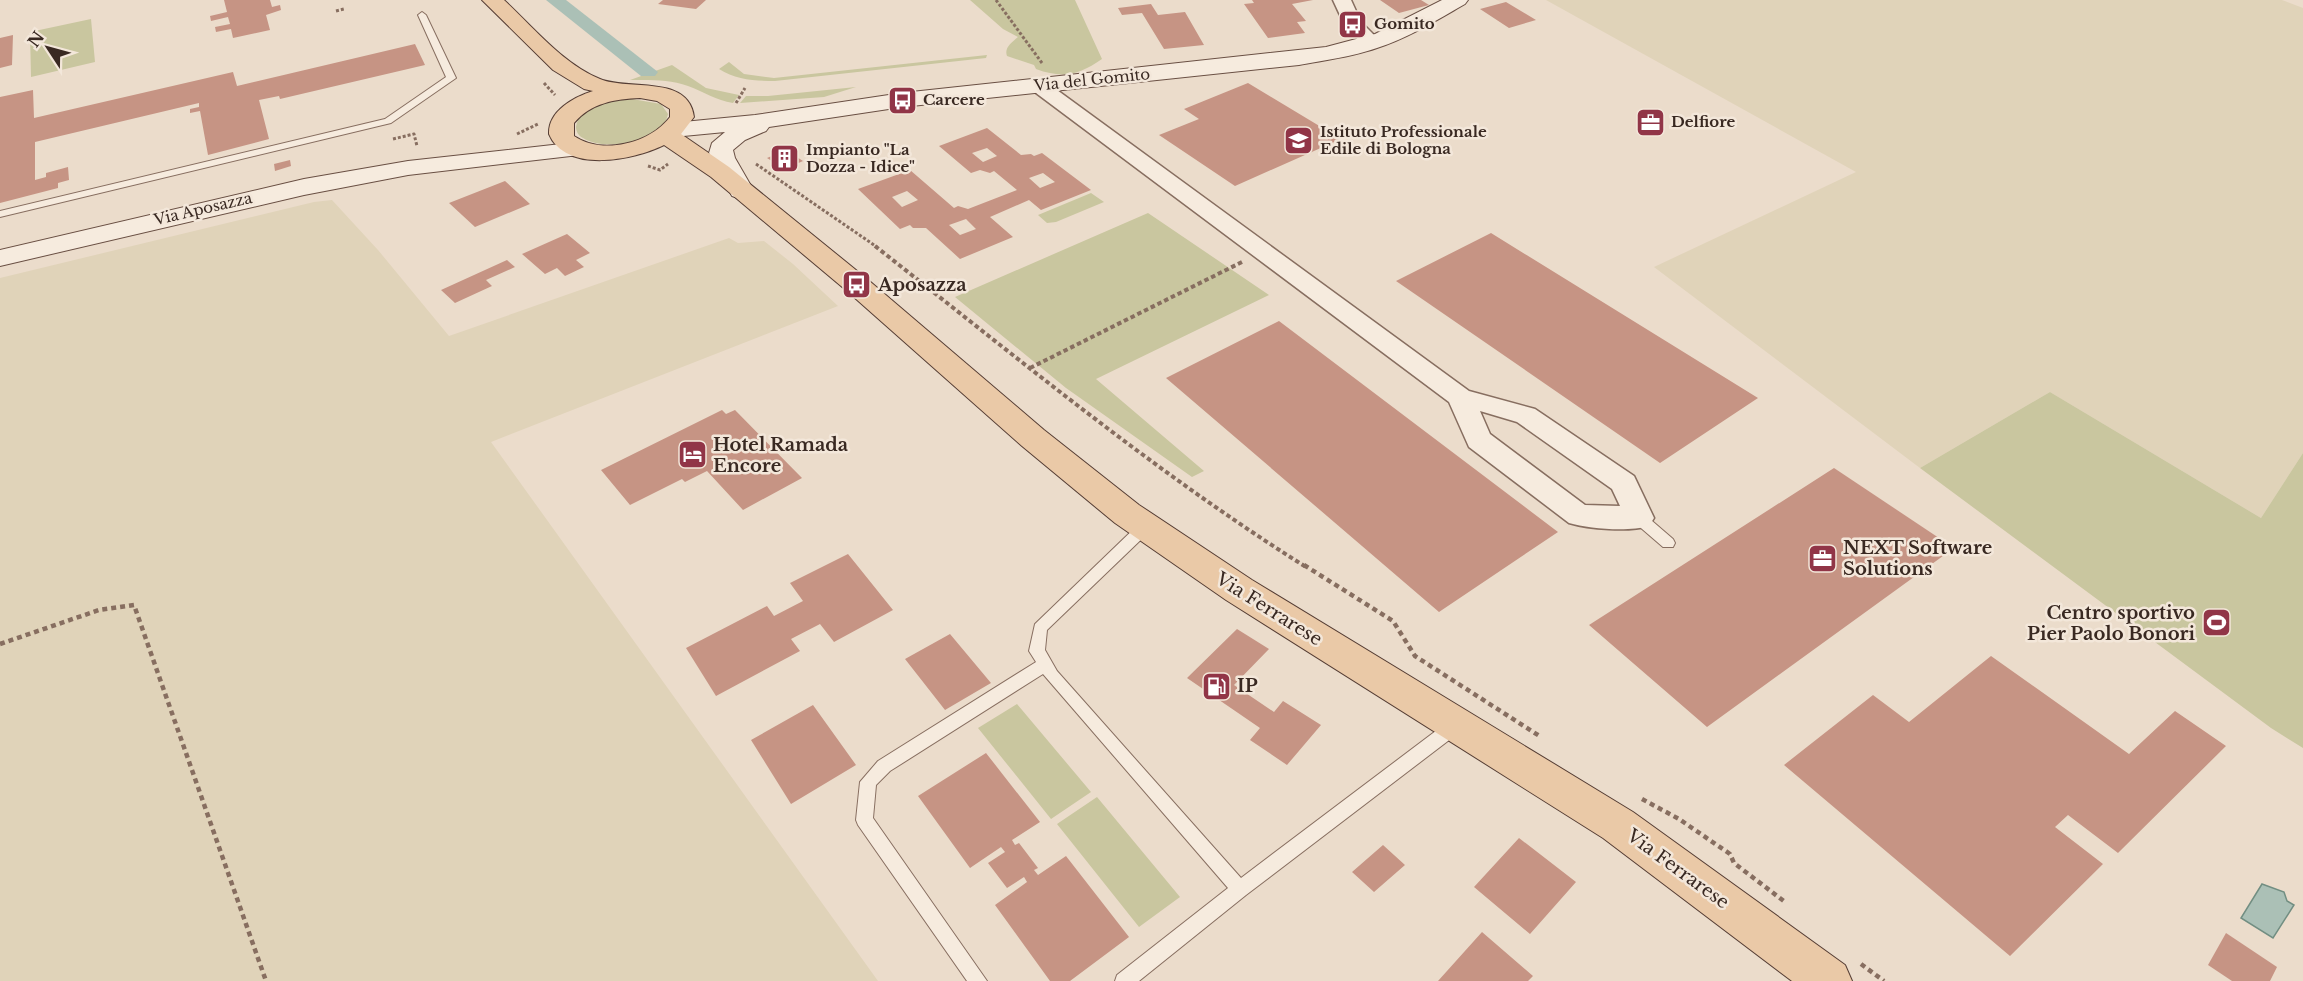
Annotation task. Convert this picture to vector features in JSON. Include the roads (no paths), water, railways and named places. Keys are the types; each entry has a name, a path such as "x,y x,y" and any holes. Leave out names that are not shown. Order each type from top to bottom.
{"main road":[{"path":"492,0 561,66 592,84 625,92"},
{"path":"561,66 566,108 561,134 569,144 579,149 613,152 642,146 670,133 680,123 683,112 681,106 672,98 648,92 625,92 566,108"},
{"name":"Via Ferrarese","path":"670,133 688,152 720,172 748,177 857,285 1092,487 1145,527 1239,590 1618,825 1829,981"},
{"name":"Via Ferrarese","path":"613,152 663,163 716,186 748,177"}],"street":[{"path":"1342,0 1353,24 1372,42"},
{"name":"Via del Gomito","path":"670,133 1038,76 1299,58 1372,42 1396,33 1458,0"},
{"path":"1038,76 1262,252 1460,397 1526,415 1624,483 1639,518 1579,515 1479,440 1460,397"},
{"name":"Via del Gomito","path":"672,98 714,111 812,112"},
{"name":"Via Aposazza","path":"408,168 419,161 520,140 566,108"},
{"name":"Via Ferrarese","path":"748,177 738,180 722,160 720,153 724,145 750,129 812,112"},
{"name":"Via Aposazza","path":"0,258 265,195 408,168 579,149"}],"lane":[{"path":"0,214 388,121 451,78 422,15"},
{"path":"1639,518 1668,543"},
{"path":"1145,527 1040,628 1037,651 1240,889"},
{"path":"978,981 864,820 868,782 884,766 1046,664"},
{"path":"1124,981 1240,889 1456,725"}],"waterway":[{"path":"555,0 648,72"}],"place":[{"name":"Gomito","path":"1353,24"},
{"name":"Carcere","path":"902,100"},
{"name":"Delfiore","path":"1650,122"},
{"name":"Istituto Professionale Edile di Bologna","path":"1299,141"},
{"name":"Impianto \"La Dozza - Idice\"","path":"785,159"},
{"name":"Aposazza","path":"857,285"},
{"name":"Hotel Ramada Encore","path":"692,455"},
{"name":"NEXT Software Solutions","path":"1822,558"},
{"name":"Centro sportivo Pier Paolo Bonori","path":"2216,623"},
{"name":"IP","path":"1216,686"}]}
